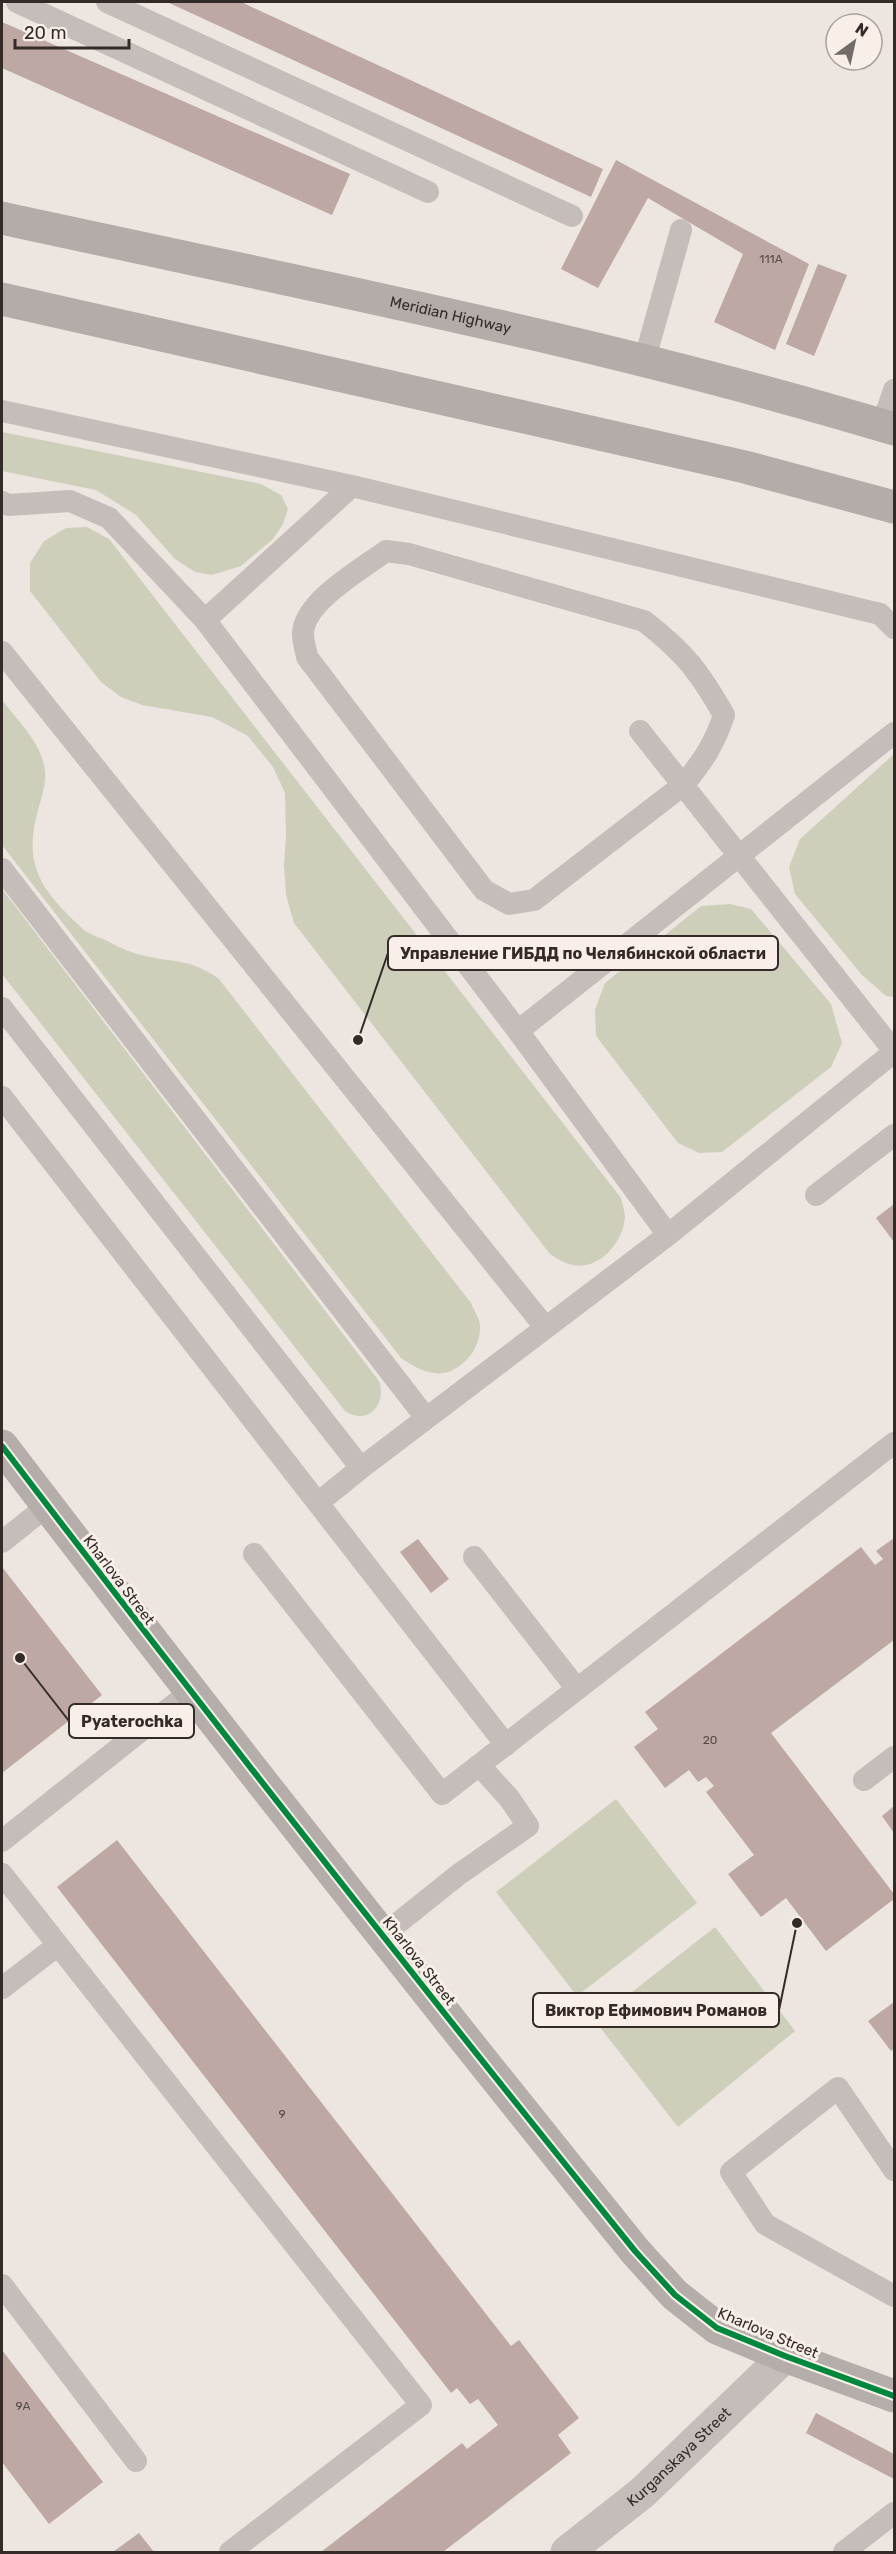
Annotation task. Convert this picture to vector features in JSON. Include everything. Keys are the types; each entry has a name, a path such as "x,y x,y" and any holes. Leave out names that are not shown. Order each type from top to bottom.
{"main road":[{"name":"Meridian Highway","path":"2,218 528,333 798,400 888,427"},
{"path":"2,299 734,464 894,507"}],"street":[{"name":"Kharlova Street","path":"2,1446 383,1935 601,2209 675,2295 717,2328 785,2356 891,2394"},
{"name":"Kurganskaya Street","path":"567,2553 642,2493 785,2356"}],"lane":[{"path":"17,2 428,192"},
{"path":"107,2 572,216"},
{"path":"644,362 681,230"},
{"path":"888,427 894,390"},
{"path":"2,411 352,486 880,614 894,628"},
{"path":"205,620 352,486"},
{"path":"2,502 8,505 69,501 109,518 205,620 518,1031 668,1235"},
{"path":"386,552 409,554 644,621 672,642 701,675 724,715 717,737 700,765 683,785 534,900 509,904 484,890 308,657 303,634 308,615 326,595 386,552"},
{"path":"2,652 545,1327"},
{"path":"318,1503 426,1418 668,1235 894,1051 640,731"},
{"path":"518,1031 894,733"},
{"path":"2,869 426,1418"},
{"path":"2,1008 361,1468"},
{"path":"2,1097 506,1745"},
{"path":"816,1195 894,1136"},
{"path":"254,1554 442,1794 894,1443"},
{"path":"2,1542 47,1506"},
{"path":"474,1557 577,1689"},
{"path":"2,1842 191,1691"},
{"path":"864,1780 894,1757"},
{"path":"383,1935 458,1875 528,1826 509,1798 479,1765"},
{"path":"2,1874 421,2405 231,2553"},
{"path":"2,1988 58,1945"},
{"path":"894,2170 838,2088 731,2172 765,2224 894,2296"},
{"path":"2,2285 136,2461"},
{"path":"844,2553 894,2513"}],"green space":[{"path":"2,432 261,484 281,495 288,509 283,524 273,539 241,566 212,575 195,572 175,559 136,515 96,490 2,471"},
{"path":"87,527 109,539 621,1198 625,1215 623,1227 613,1247 606,1255 588,1265 577,1266 550,1254 294,923 286,895 285,793 273,767 248,736 212,717 142,705 121,697 101,682 30,591 30,563 44,541 66,528"},
{"path":"2,700 32,738 44,765 45,783 33,833 33,850 35,865 48,891 69,916 90,934 136,954 190,964 219,979 471,1303 480,1328 473,1352 465,1362 448,1372 439,1373 421,1369 401,1358 2,845"},
{"path":"894,754 894,997 886,996 862,975 795,894 789,867 800,839"},
{"path":"2,889 379,1381 380,1398 374,1411 361,1416 345,1411 2,974"},
{"path":"730,904 751,909 831,1004 842,1043 831,1067 722,1152 699,1153 678,1143 596,1036 595,1010 605,983 701,906"},
{"path":"616,1799 697,1903 577,1996 496,1892"},
{"path":"715,1927 795,2031 678,2127 595,2021"}],"building":[{"path":"167,2 241,2 603,169 591,197"},
{"path":"2,22 350,174 332,215 2,68"},
{"path":"616,160 809,264 775,350 714,322 743,254 648,198 598,288 561,269"},
{"path":"818,264 847,275 814,356 786,344"},
{"path":"894,1204 894,1242 876,1218"},
{"path":"894,1538 894,1640 771,1733 894,1894 894,1899 826,1951 786,1898 761,1917 728,1874 754,1855 706,1792 714,1786 706,1777 698,1782 689,1770 665,1788 634,1747 658,1729 645,1712 861,1547 875,1565 883,1559 876,1551"},
{"path":"418,1539 449,1579 431,1593 400,1552"},
{"path":"2,1567 102,1695 2,1773"},
{"path":"894,1806 894,1833 882,1816"},
{"path":"117,1840 511,2346 519,2340 579,2418 558,2435 571,2453 443,2552 321,2552 462,2443 467,2449 498,2425 478,2399 470,2404 457,2388 451,2393 57,1887"},
{"path":"894,2002 894,2049 891,2051 868,2021"},
{"path":"2,2350 103,2482 49,2524 2,2462"},
{"path":"816,2413 894,2454 894,2479 806,2433"},
{"path":"139,2533 154,2552 113,2552"}],"cycle path":[{"path":"2,1446 395,1951 635,2251 675,2295 717,2328 894,2396"}],"place":[{"name":"Управление ГИБДД по Челябинской области","path":"358,1040"},
{"name":"Pyaterochka","path":"20,1658"},
{"name":"Виктор Ефимович Романов","path":"797,1923"}]}
